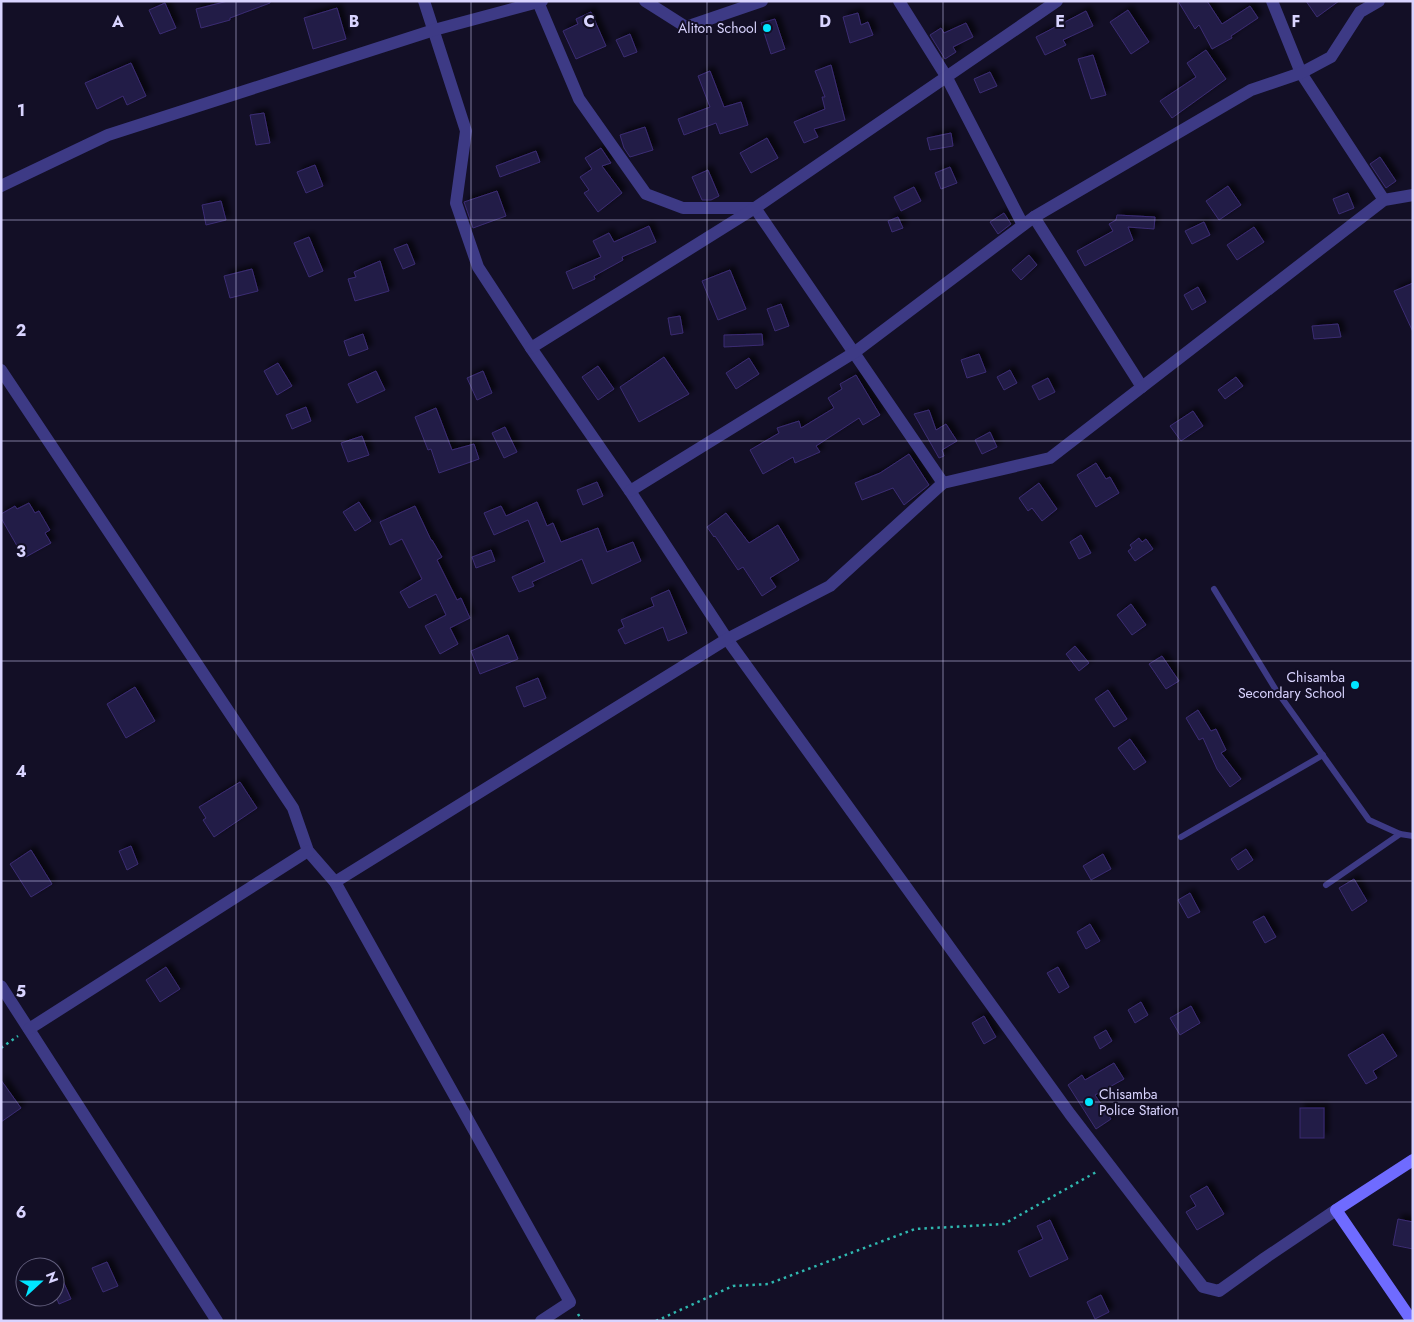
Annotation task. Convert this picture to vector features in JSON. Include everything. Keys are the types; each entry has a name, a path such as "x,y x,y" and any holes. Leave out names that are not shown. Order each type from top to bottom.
{"main road":[{"path":"1412,1321 1336,1210 1413,1160"}],"street":[{"path":"424,1 466,131 456,203 478,267 531,348 630,491 727,639 1109,1165 1203,1287 1220,1291 1264,1258 1336,1210"},
{"path":"645,1 686,27 762,1"},
{"path":"899,1 946,76 1023,225"},
{"path":"531,348 755,208 1057,1"},
{"path":"1272,1 1301,73 1384,200"},
{"path":"630,491 855,352 1034,217 1251,90 1301,73 1331,58 1360,12 1379,1"},
{"path":"1,186 108,135 434,30 540,2 579,99 646,194 683,208 755,208"},
{"path":"336,882 727,639 830,586 943,484 1050,458 1384,200 1413,195"},
{"path":"755,208 855,352 943,484"},
{"path":"1034,217 1142,388"},
{"path":"1,370 293,808 308,851 336,882 570,1302 541,1321"},
{"path":"29,1028 308,851"},
{"path":"1,986 217,1321"}],"lane":[{"path":"1214,589 1276,690 1369,820 1400,834 1413,836"},
{"path":"1181,837 1323,756"},
{"path":"1326,885 1400,834"}],"path":[{"path":"1,1048 29,1028"},
{"path":"656,1321 733,1286 768,1284 916,1229 1004,1224 1109,1165"}],"building":[{"path":"228,1 270,1 270,3 230,18 230,20 201,28 196,9"},
{"path":"1178,1 1207,1 1222,24 1250,6 1258,18 1231,36 1232,38 1212,49 1199,25 1195,29"},
{"path":"1306,1 1339,1 1317,17"},
{"path":"165,3 176,28 160,34 149,10"},
{"path":"337,8 346,39 313,49 304,18"},
{"path":"1128,10 1149,42 1131,54 1110,22"},
{"path":"1086,11 1093,26 1063,40 1066,45 1045,55 1036,37"},
{"path":"591,12 606,46 576,59 563,31 578,24 576,19"},
{"path":"858,13 861,25 868,22 873,35 850,43 843,17"},
{"path":"775,19 785,49 771,54 761,23"},
{"path":"966,23 973,37 953,47 956,52 945,59 930,35 941,28 944,33"},
{"path":"630,34 637,52 624,57 616,40"},
{"path":"1206,50 1226,79 1172,118 1160,101 1196,77 1187,63"},
{"path":"1093,55 1106,95 1091,99 1078,59"},
{"path":"131,63 146,96 127,105 123,96 97,109 85,83"},
{"path":"831,65 845,120 814,129 818,137 804,143 794,122 825,109 822,97 825,97 815,71"},
{"path":"710,71 724,107 741,102 748,125 720,134 716,123 684,135 678,119 710,107 698,76"},
{"path":"990,72 997,86 980,93 974,79"},
{"path":"264,113 270,143 256,145 250,115"},
{"path":"645,127 653,150 630,157 624,148 620,135"},
{"path":"951,133 953,146 930,150 927,138"},
{"path":"767,138 778,158 751,173 740,153"},
{"path":"601,148 611,163 602,166 622,193 598,212 584,193 589,190 580,177 592,169 585,158"},
{"path":"536,151 540,162 500,177 496,166"},
{"path":"1380,157 1396,181 1386,188 1370,164"},
{"path":"315,165 323,186 306,193 297,172"},
{"path":"950,167 957,183 941,189 935,173"},
{"path":"708,170 719,196 711,200 702,200 692,177"},
{"path":"1228,186 1241,205 1219,220 1206,201"},
{"path":"914,187 921,201 901,211 894,197"},
{"path":"497,191 506,216 473,228 464,202"},
{"path":"1348,193 1354,208 1339,214 1333,199"},
{"path":"221,201 226,220 206,225 202,205"},
{"path":"1004,213 1011,224 998,234 990,222"},
{"path":"1117,215 1155,217 1154,229 1128,227 1133,240 1085,266 1077,251 1113,231 1109,224 1116,220"},
{"path":"898,217 903,228 892,232 888,221"},
{"path":"1204,222 1210,235 1192,244 1185,231"},
{"path":"649,226 656,242 622,257 623,260 594,276 595,279 573,289 566,272 601,257 593,241 609,233 614,242"},
{"path":"1254,227 1264,242 1237,260 1227,245"},
{"path":"309,237 323,271 309,277 294,243"},
{"path":"407,244 415,264 403,269 394,249"},
{"path":"1029,255 1037,265 1021,280 1012,270"},
{"path":"380,261 389,291 355,301 348,279 356,277 354,272"},
{"path":"252,269 258,291 230,298 224,276"},
{"path":"730,270 746,309 718,320 702,281"},
{"path":"1413,283 1413,332 1394,291"},
{"path":"1198,287 1206,302 1192,310 1184,295"},
{"path":"781,304 789,326 775,331 767,309"},
{"path":"680,316 683,333 671,335 668,318"},
{"path":"1338,324 1341,337 1314,339 1312,326"},
{"path":"363,334 368,349 349,356 344,341"},
{"path":"762,334 763,345 724,347 724,335"},
{"path":"979,354 986,372 967,378 961,360"},
{"path":"664,357 689,394 639,422 620,387"},
{"path":"749,358 759,374 736,389 726,373"},
{"path":"278,363 292,386 277,395 264,371"},
{"path":"598,366 614,389 598,400 582,377"},
{"path":"1010,370 1017,383 1004,390 997,377"},
{"path":"376,371 385,390 357,403 348,384"},
{"path":"483,371 492,393 477,400 467,378"},
{"path":"856,375 880,415 863,425 859,418 816,446 820,452 795,463 793,457 763,474 750,450 779,433 777,428 799,421 801,428 834,408 828,398 842,389 840,384"},
{"path":"1236,377 1243,386 1225,399 1218,390"},
{"path":"1048,378 1055,392 1039,400 1032,386"},
{"path":"306,407 311,421 292,429 286,415"},
{"path":"436,408 452,450 474,444 479,459 439,473 431,449 428,450 415,417"},
{"path":"929,410 936,430 946,424 957,441 942,450 944,456 939,458 914,414"},
{"path":"1193,411 1203,426 1181,441 1170,426"},
{"path":"505,427 517,452 504,458 492,433"},
{"path":"990,432 997,447 982,454 975,440"},
{"path":"362,436 369,455 348,462 341,443"},
{"path":"909,454 929,485 904,505 893,488 862,500 855,483 880,473"},
{"path":"1096,463 1106,479 1110,477 1119,493 1096,507 1077,475"},
{"path":"597,482 603,496 583,505 577,490"},
{"path":"1039,483 1057,509 1042,521 1032,508 1028,511 1019,498"},
{"path":"359,502 371,521 355,531 343,512"},
{"path":"537,502 547,526 553,523 561,542 598,528 607,552 633,542 641,561 592,584 582,559 532,582 534,586 519,592 512,577 545,562 528,520 494,535 484,513 501,506 506,516"},
{"path":"29,503 35,513 39,511 50,530 45,533 51,543 24,558 1,518 1,514 15,506 17,509"},
{"path":"415,506 431,540 442,557 437,560 457,600 461,598 470,618 450,628 458,644 440,654 425,626 446,615 436,594 409,608 400,592 422,579 402,539 390,545 380,522"},
{"path":"726,513 749,543 778,525 799,560 770,578 776,587 762,596 743,567 738,570 707,527"},
{"path":"1081,535 1091,553 1079,559 1070,542"},
{"path":"1139,538 1142,542 1146,539 1153,549 1135,561 1128,551 1132,548 1130,545"},
{"path":"491,550 495,561 476,568 472,557"},
{"path":"669,590 687,633 668,641 663,627 625,644 618,630 624,627 621,620 654,606 651,598"},
{"path":"1131,604 1146,625 1132,635 1117,615"},
{"path":"508,635 518,659 480,674 471,651"},
{"path":"1075,646 1089,663 1079,671 1066,654"},
{"path":"1162,656 1179,681 1166,689 1149,664"},
{"path":"538,678 546,698 524,707 516,687"},
{"path":"135,687 155,721 126,738 107,704"},
{"path":"1108,690 1127,719 1114,727 1095,699"},
{"path":"1198,710 1211,731 1216,729 1226,750 1221,753 1241,779 1230,787 1217,769 1203,738 1199,740 1186,718"},
{"path":"1130,739 1146,762 1134,770 1118,748"},
{"path":"240,782 257,808 214,837 203,820 206,818 199,807"},
{"path":"131,846 138,864 127,870 119,851"},
{"path":"1246,849 1253,860 1238,870 1231,859"},
{"path":"31,850 52,884 31,897 10,864"},
{"path":"1103,854 1111,869 1091,880 1083,866"},
{"path":"1354,879 1367,901 1352,911 1339,888"},
{"path":"1190,893 1200,912 1188,918 1178,900"},
{"path":"1264,916 1276,937 1265,943 1253,922"},
{"path":"1090,924 1100,941 1086,949 1077,932"},
{"path":"166,967 180,989 160,1002 146,980"},
{"path":"1058,967 1069,987 1059,993 1047,973"},
{"path":"1141,1002 1148,1015 1135,1023 1128,1010"},
{"path":"1191,1006 1200,1023 1180,1035 1170,1018"},
{"path":"984,1016 996,1037 984,1044 972,1023"},
{"path":"1106,1030 1112,1041 1100,1049 1094,1037"},
{"path":"1383,1034 1397,1056 1373,1071 1377,1078 1366,1084 1348,1055"},
{"name":"Chisamba Police Station","path":"1114,1063 1124,1079 1095,1095 1111,1119 1096,1129 1068,1085 1082,1075 1085,1080"},
{"path":"1,1080 21,1108 1,1122"},
{"path":"1300,1108 1324,1108 1324,1138 1300,1138"},
{"path":"1207,1186 1224,1214 1197,1230 1186,1212 1196,1206 1190,1196"},
{"path":"1398,1219 1413,1222 1413,1249 1393,1245"},
{"path":"1050,1220 1068,1259 1030,1277 1018,1251 1043,1239 1037,1226"},
{"path":"107,1262 118,1286 103,1292 92,1268"},
{"path":"65,1286 71,1299 65,1302"},
{"path":"1101,1295 1109,1312 1095,1319 1087,1302"}],"place":[{"name":"Aliton School","path":"767,28"},
{"name":"Chisamba Secondary School","path":"1355,685"},
{"name":"Chisamba Police Station","path":"1089,1102"}]}
